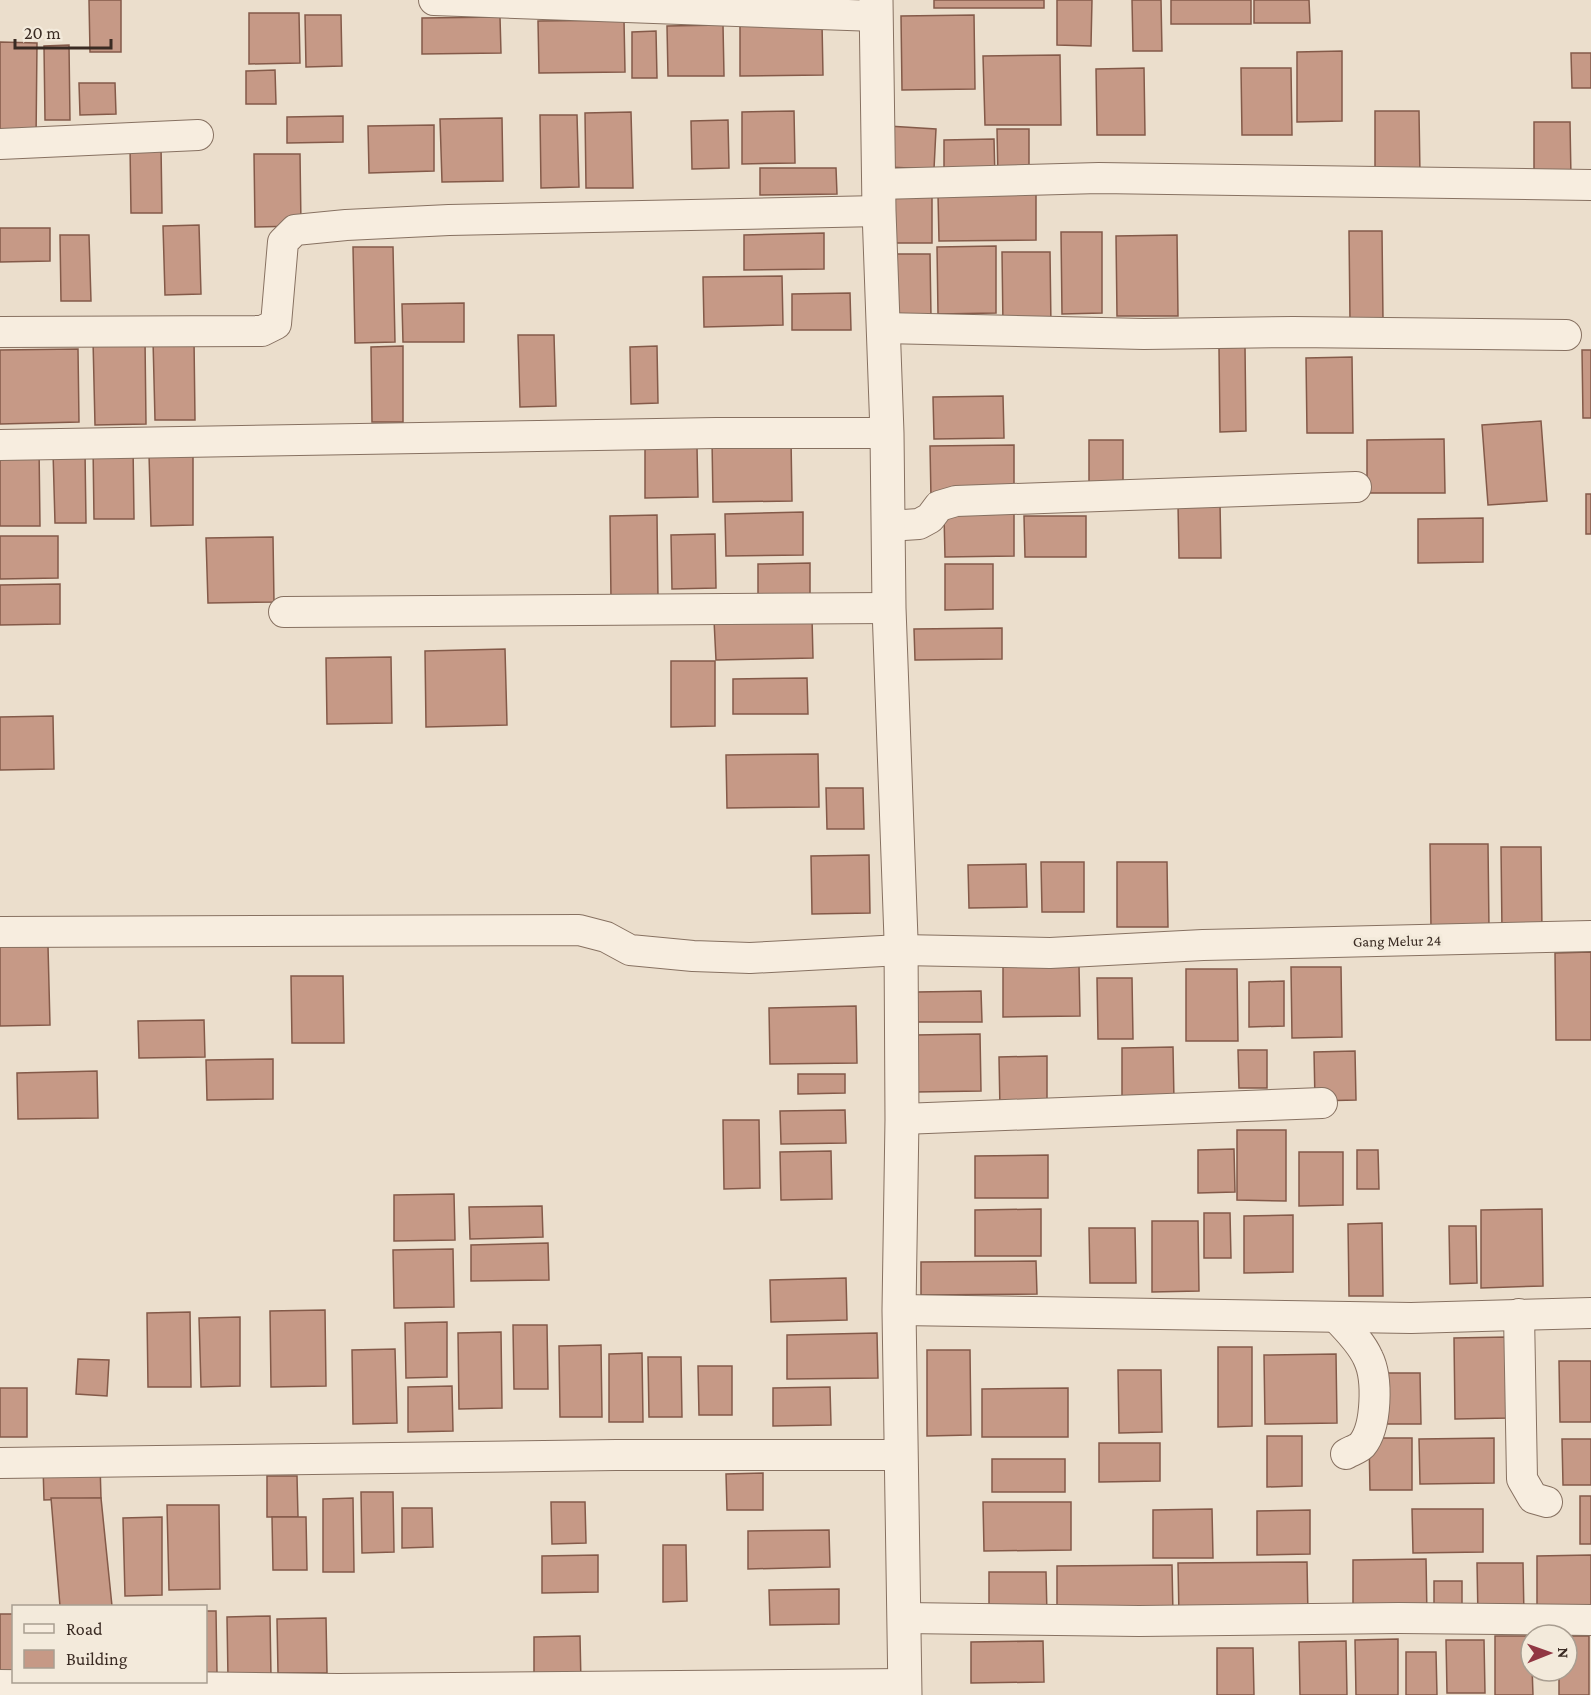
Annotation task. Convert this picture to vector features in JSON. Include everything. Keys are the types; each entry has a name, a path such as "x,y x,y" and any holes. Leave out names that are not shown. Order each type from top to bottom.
{"street":[{"path":"0,1685 338,1689 905,1690 899,1310 902,1119 901,950 889,608 876,8 434,0"},
{"path":"0,144 198,135"},
{"path":"0,332 262,331 276,324 283,242 295,230 346,225 879,197 1100,178 1591,185"},
{"path":"884,328 1144,334 1293,332 1566,335"},
{"path":"0,445 704,433 887,433"},
{"path":"888,526 919,524 930,518 939,506 956,501 1356,487"},
{"path":"284,612 889,608"},
{"name":"Gang Melur 24","path":"0,932 579,930 606,937 630,950 750,958 901,950 1050,953 1203,945 1591,936"},
{"path":"902,1119 1322,1103"},
{"path":"899,1310 1344,1326 1411,1318 1591,1313"},
{"path":"1520,1314 1522,1479 1533,1498 1547,1502"},
{"path":"1344,1326 1368,1356 1373,1372 1375,1394 1368,1435 1361,1446 1346,1454"},
{"path":"0,1463 616,1455 900,1455"},
{"path":"904,1618 1139,1621 1399,1618 1591,1620"}],"building":[{"path":"89,0 121,0 121,52 90,52"},
{"path":"934,0 1044,0 1044,8 934,8"},
{"path":"1057,0 1092,0 1091,46 1057,45"},
{"path":"1132,0 1161,0 1162,51 1133,51"},
{"path":"1171,0 1251,0 1251,24 1171,24"},
{"path":"1254,0 1309,0 1310,23 1254,23"},
{"path":"249,13 299,13 300,63 249,64"},
{"path":"305,15 341,15 342,66 306,67"},
{"path":"974,15 975,89 902,90 901,16"},
{"path":"500,17 501,53 422,54 422,18"},
{"path":"624,20 625,72 539,73 538,21"},
{"path":"822,23 823,75 740,76 740,25"},
{"path":"723,25 724,76 668,76 667,26"},
{"path":"656,31 657,78 632,78 632,32"},
{"path":"0,42 37,43 36,141 0,141"},
{"path":"69,45 70,120 45,120 44,46"},
{"path":"1342,51 1342,121 1297,122 1297,52"},
{"path":"1571,53 1591,53 1591,88 1572,88"},
{"path":"1060,55 1061,125 985,125 983,56"},
{"path":"1144,68 1145,135 1097,135 1096,69"},
{"path":"1241,68 1291,68 1292,135 1242,135"},
{"path":"275,70 276,104 246,104 246,71"},
{"path":"79,83 115,83 116,114 80,115"},
{"path":"794,111 795,163 742,164 742,112"},
{"path":"1375,111 1419,111 1420,176 1375,176"},
{"path":"631,112 633,188 586,188 585,113"},
{"path":"540,115 577,115 579,187 541,188"},
{"path":"343,116 343,142 287,143 287,117"},
{"path":"502,118 503,181 442,182 440,119"},
{"path":"728,120 729,168 692,169 691,121"},
{"path":"1534,122 1570,122 1571,178 1534,178"},
{"path":"434,125 434,171 369,173 368,126"},
{"path":"888,126 936,129 934,169 886,167"},
{"path":"997,129 1029,129 1029,179 998,179"},
{"path":"994,139 995,180 944,181 944,140"},
{"path":"130,146 161,146 162,213 131,213"},
{"path":"254,154 300,154 301,226 255,227"},
{"path":"760,168 836,168 837,194 760,195"},
{"path":"884,190 932,190 932,243 884,243"},
{"path":"1036,194 1036,240 939,241 938,195"},
{"path":"199,225 201,294 165,295 163,226"},
{"path":"0,228 50,228 50,261 0,262"},
{"path":"1349,231 1382,231 1383,321 1350,321"},
{"path":"1061,232 1102,232 1102,313 1062,314"},
{"path":"824,233 824,269 744,270 744,235"},
{"path":"60,235 89,235 91,301 61,301"},
{"path":"1177,235 1178,316 1117,316 1116,236"},
{"path":"996,246 996,313 938,314 937,247"},
{"path":"353,247 393,247 395,342 355,343"},
{"path":"1002,252 1050,252 1051,327 1003,327"},
{"path":"888,254 930,254 931,317 889,318"},
{"path":"782,276 783,325 704,327 703,277"},
{"path":"850,293 851,330 792,330 792,294"},
{"path":"464,303 464,342 403,342 402,304"},
{"path":"518,335 554,335 556,406 520,407"},
{"path":"145,339 146,424 95,425 93,340"},
{"path":"194,339 195,420 155,420 153,340"},
{"path":"403,346 403,422 372,422 371,347"},
{"path":"657,346 658,403 631,404 630,347"},
{"path":"1245,347 1246,431 1220,432 1219,348"},
{"path":"78,349 79,422 0,424 0,350"},
{"path":"1582,350 1591,350 1591,418 1583,418"},
{"path":"1352,357 1353,433 1307,433 1306,358"},
{"path":"1003,396 1004,438 934,439 933,397"},
{"path":"1541,421 1547,501 1488,505 1482,425"},
{"path":"791,439 792,501 713,502 712,440"},
{"path":"1444,439 1445,493 1367,493 1367,440"},
{"path":"1089,440 1123,440 1123,490 1089,490"},
{"path":"133,444 134,519 94,519 93,445"},
{"path":"1014,445 1014,497 931,498 930,446"},
{"path":"39,446 40,526 0,526 0,447"},
{"path":"645,447 697,447 698,497 645,498"},
{"path":"85,451 86,523 55,523 53,452"},
{"path":"193,453 193,525 151,526 149,454"},
{"path":"1586,494 1591,494 1591,534 1586,534"},
{"path":"1220,503 1221,558 1179,558 1178,504"},
{"path":"803,512 803,555 726,556 725,514"},
{"path":"1014,514 1014,556 945,557 944,515"},
{"path":"657,515 658,599 611,600 610,516"},
{"path":"1024,516 1086,516 1086,557 1025,557"},
{"path":"1483,518 1483,562 1418,563 1418,519"},
{"path":"715,534 716,588 672,589 671,535"},
{"path":"0,536 58,536 58,578 0,579"},
{"path":"273,537 274,602 208,603 206,538"},
{"path":"810,563 810,599 758,600 758,564"},
{"path":"945,564 993,564 993,609 945,610"},
{"path":"60,584 60,624 0,625 0,585"},
{"path":"812,617 813,658 716,660 714,620"},
{"path":"1002,628 1002,659 915,660 914,629"},
{"path":"505,649 507,725 426,727 425,651"},
{"path":"391,657 392,723 327,724 326,658"},
{"path":"671,661 715,661 715,726 671,727"},
{"path":"807,678 808,714 733,714 733,679"},
{"path":"53,716 54,769 0,770 0,717"},
{"path":"818,754 819,807 727,808 726,755"},
{"path":"826,788 863,788 864,829 827,829"},
{"path":"1430,844 1488,844 1489,929 1431,930"},
{"path":"1501,847 1541,847 1542,932 1502,932"},
{"path":"869,855 870,913 812,914 811,856"},
{"path":"1041,862 1084,862 1084,912 1042,912"},
{"path":"1117,862 1167,862 1168,927 1117,927"},
{"path":"1026,864 1027,907 969,908 968,865"},
{"path":"0,946 48,946 50,1025 0,1026"},
{"path":"1591,952 1591,1040 1556,1040 1555,953"},
{"path":"1003,965 1079,965 1080,1016 1003,1017"},
{"path":"1291,967 1341,967 1342,1037 1292,1038"},
{"path":"1186,969 1237,969 1238,1041 1186,1041"},
{"path":"291,976 343,976 344,1043 292,1043"},
{"path":"1097,978 1132,978 1133,1039 1098,1039"},
{"path":"1284,981 1284,1026 1249,1027 1249,982"},
{"path":"981,991 982,1022 917,1022 917,992"},
{"path":"856,1006 857,1063 770,1064 769,1008"},
{"path":"204,1020 205,1057 139,1058 138,1021"},
{"path":"980,1034 981,1091 915,1092 915,1035"},
{"path":"1173,1047 1174,1102 1122,1102 1122,1048"},
{"path":"1238,1050 1267,1050 1267,1088 1239,1088"},
{"path":"1355,1051 1356,1100 1315,1101 1314,1052"},
{"path":"1047,1056 1047,1109 1000,1110 999,1057"},
{"path":"273,1059 273,1099 207,1100 206,1060"},
{"path":"97,1071 98,1118 18,1119 17,1073"},
{"path":"798,1074 845,1074 845,1093 798,1094"},
{"path":"845,1110 846,1143 781,1144 780,1111"},
{"path":"723,1120 759,1120 760,1188 724,1189"},
{"path":"1237,1130 1286,1130 1286,1201 1237,1200"},
{"path":"1234,1149 1235,1192 1198,1193 1198,1150"},
{"path":"1357,1150 1378,1150 1379,1189 1357,1189"},
{"path":"831,1151 832,1199 781,1200 780,1152"},
{"path":"1299,1152 1343,1152 1343,1205 1299,1206"},
{"path":"1048,1155 1048,1198 975,1198 975,1156"},
{"path":"454,1194 455,1240 394,1241 394,1195"},
{"path":"542,1206 543,1237 470,1239 469,1207"},
{"path":"1041,1209 1041,1256 975,1256 975,1210"},
{"path":"1542,1209 1543,1286 1481,1288 1481,1210"},
{"path":"1204,1213 1230,1213 1231,1258 1204,1258"},
{"path":"1293,1215 1293,1272 1244,1273 1244,1216"},
{"path":"1152,1221 1198,1221 1199,1291 1152,1292"},
{"path":"1382,1223 1383,1296 1349,1296 1348,1224"},
{"path":"1449,1226 1476,1226 1477,1283 1450,1284"},
{"path":"1089,1228 1135,1228 1136,1283 1090,1283"},
{"path":"548,1243 549,1280 471,1281 471,1245"},
{"path":"453,1249 454,1307 394,1308 393,1250"},
{"path":"1036,1261 1037,1294 921,1295 921,1262"},
{"path":"846,1278 847,1320 771,1322 770,1280"},
{"path":"325,1310 326,1386 271,1387 270,1311"},
{"path":"190,1312 191,1387 148,1387 147,1313"},
{"path":"240,1317 240,1386 201,1387 199,1318"},
{"path":"447,1322 447,1377 406,1378 405,1323"},
{"path":"513,1325 547,1325 548,1389 514,1389"},
{"path":"501,1332 502,1408 459,1409 458,1333"},
{"path":"877,1333 878,1378 787,1379 787,1335"},
{"path":"1508,1337 1509,1418 1455,1419 1454,1338"},
{"path":"601,1345 602,1417 560,1417 559,1346"},
{"path":"1218,1347 1252,1347 1252,1426 1218,1427"},
{"path":"395,1349 397,1423 353,1424 352,1350"},
{"path":"927,1350 970,1350 971,1435 927,1436"},
{"path":"642,1353 643,1422 609,1422 609,1354"},
{"path":"1336,1354 1337,1423 1265,1424 1264,1355"},
{"path":"648,1357 681,1357 682,1417 649,1417"},
{"path":"78,1359 109,1360 107,1396 76,1394"},
{"path":"1559,1361 1591,1361 1591,1422 1560,1422"},
{"path":"698,1366 732,1366 732,1415 699,1415"},
{"path":"1118,1370 1161,1370 1162,1432 1119,1433"},
{"path":"1377,1373 1420,1373 1421,1424 1378,1424"},
{"path":"452,1386 453,1431 408,1432 408,1387"},
{"path":"830,1387 831,1425 773,1426 773,1388"},
{"path":"0,1388 27,1388 27,1437 0,1437"},
{"path":"1068,1388 1068,1437 982,1437 982,1389"},
{"path":"1267,1436 1302,1436 1302,1486 1267,1487"},
{"path":"1369,1438 1412,1438 1412,1490 1370,1490"},
{"path":"1494,1438 1494,1483 1420,1484 1419,1439"},
{"path":"1562,1439 1591,1439 1591,1485 1563,1485"},
{"path":"1099,1443 1160,1443 1160,1481 1099,1482"},
{"path":"992,1459 1065,1459 1065,1492 992,1492"},
{"path":"100,1464 101,1498 44,1500 43,1466"},
{"path":"763,1473 763,1510 727,1510 726,1474"},
{"path":"267,1476 297,1476 298,1517 267,1517"},
{"path":"361,1492 393,1492 394,1552 362,1553"},
{"path":"1580,1496 1591,1496 1591,1544 1580,1544"},
{"path":"51,1498 101,1498 112,1605 60,1605"},
{"path":"353,1498 354,1572 323,1572 323,1499"},
{"path":"551,1502 585,1502 586,1543 552,1544"},
{"path":"983,1502 1071,1502 1071,1550 984,1551"},
{"path":"167,1505 219,1505 220,1589 169,1590"},
{"path":"402,1508 432,1508 433,1547 402,1548"},
{"path":"1212,1509 1213,1558 1153,1558 1153,1510"},
{"path":"1412,1509 1483,1509 1483,1552 1413,1553"},
{"path":"1310,1510 1310,1554 1257,1555 1257,1511"},
{"path":"162,1517 162,1595 125,1596 123,1518"},
{"path":"272,1517 306,1517 307,1570 273,1570"},
{"path":"829,1530 830,1567 748,1569 748,1531"},
{"path":"663,1545 686,1545 687,1601 663,1602"},
{"path":"598,1555 598,1592 542,1593 542,1556"},
{"path":"1591,1555 1591,1610 1537,1611 1537,1556"},
{"path":"1426,1559 1427,1617 1353,1618 1353,1560"},
{"path":"1307,1562 1308,1616 1179,1617 1178,1563"},
{"path":"1477,1563 1523,1563 1524,1617 1478,1617"},
{"path":"1172,1565 1173,1615 1057,1617 1057,1566"},
{"path":"989,1572 1046,1572 1047,1615 989,1616"},
{"path":"1434,1581 1462,1581 1462,1610 1434,1611"},
{"path":"839,1589 839,1624 770,1625 769,1590"},
{"path":"207,1611 216,1611 217,1674 207,1674"},
{"path":"0,1614 12,1614 12,1678 0,1678"},
{"path":"270,1616 271,1678 228,1678 227,1617"},
{"path":"326,1618 327,1673 278,1673 277,1619"},
{"path":"580,1636 581,1684 534,1684 534,1637"},
{"path":"1495,1636 1519,1636 1519,1683 1533,1683 1533,1695 1495,1695"},
{"path":"1579,1636 1589,1636 1589,1695 1559,1695 1559,1683 1579,1683"},
{"path":"1398,1639 1398,1695 1356,1695 1355,1640"},
{"path":"1446,1640 1484,1640 1485,1693 1447,1693"},
{"path":"1043,1641 1044,1682 971,1683 971,1642"},
{"path":"1346,1641 1347,1695 1300,1695 1299,1642"},
{"path":"1217,1648 1253,1648 1254,1695 1217,1695"},
{"path":"1406,1652 1436,1652 1437,1695 1406,1695"}]}
